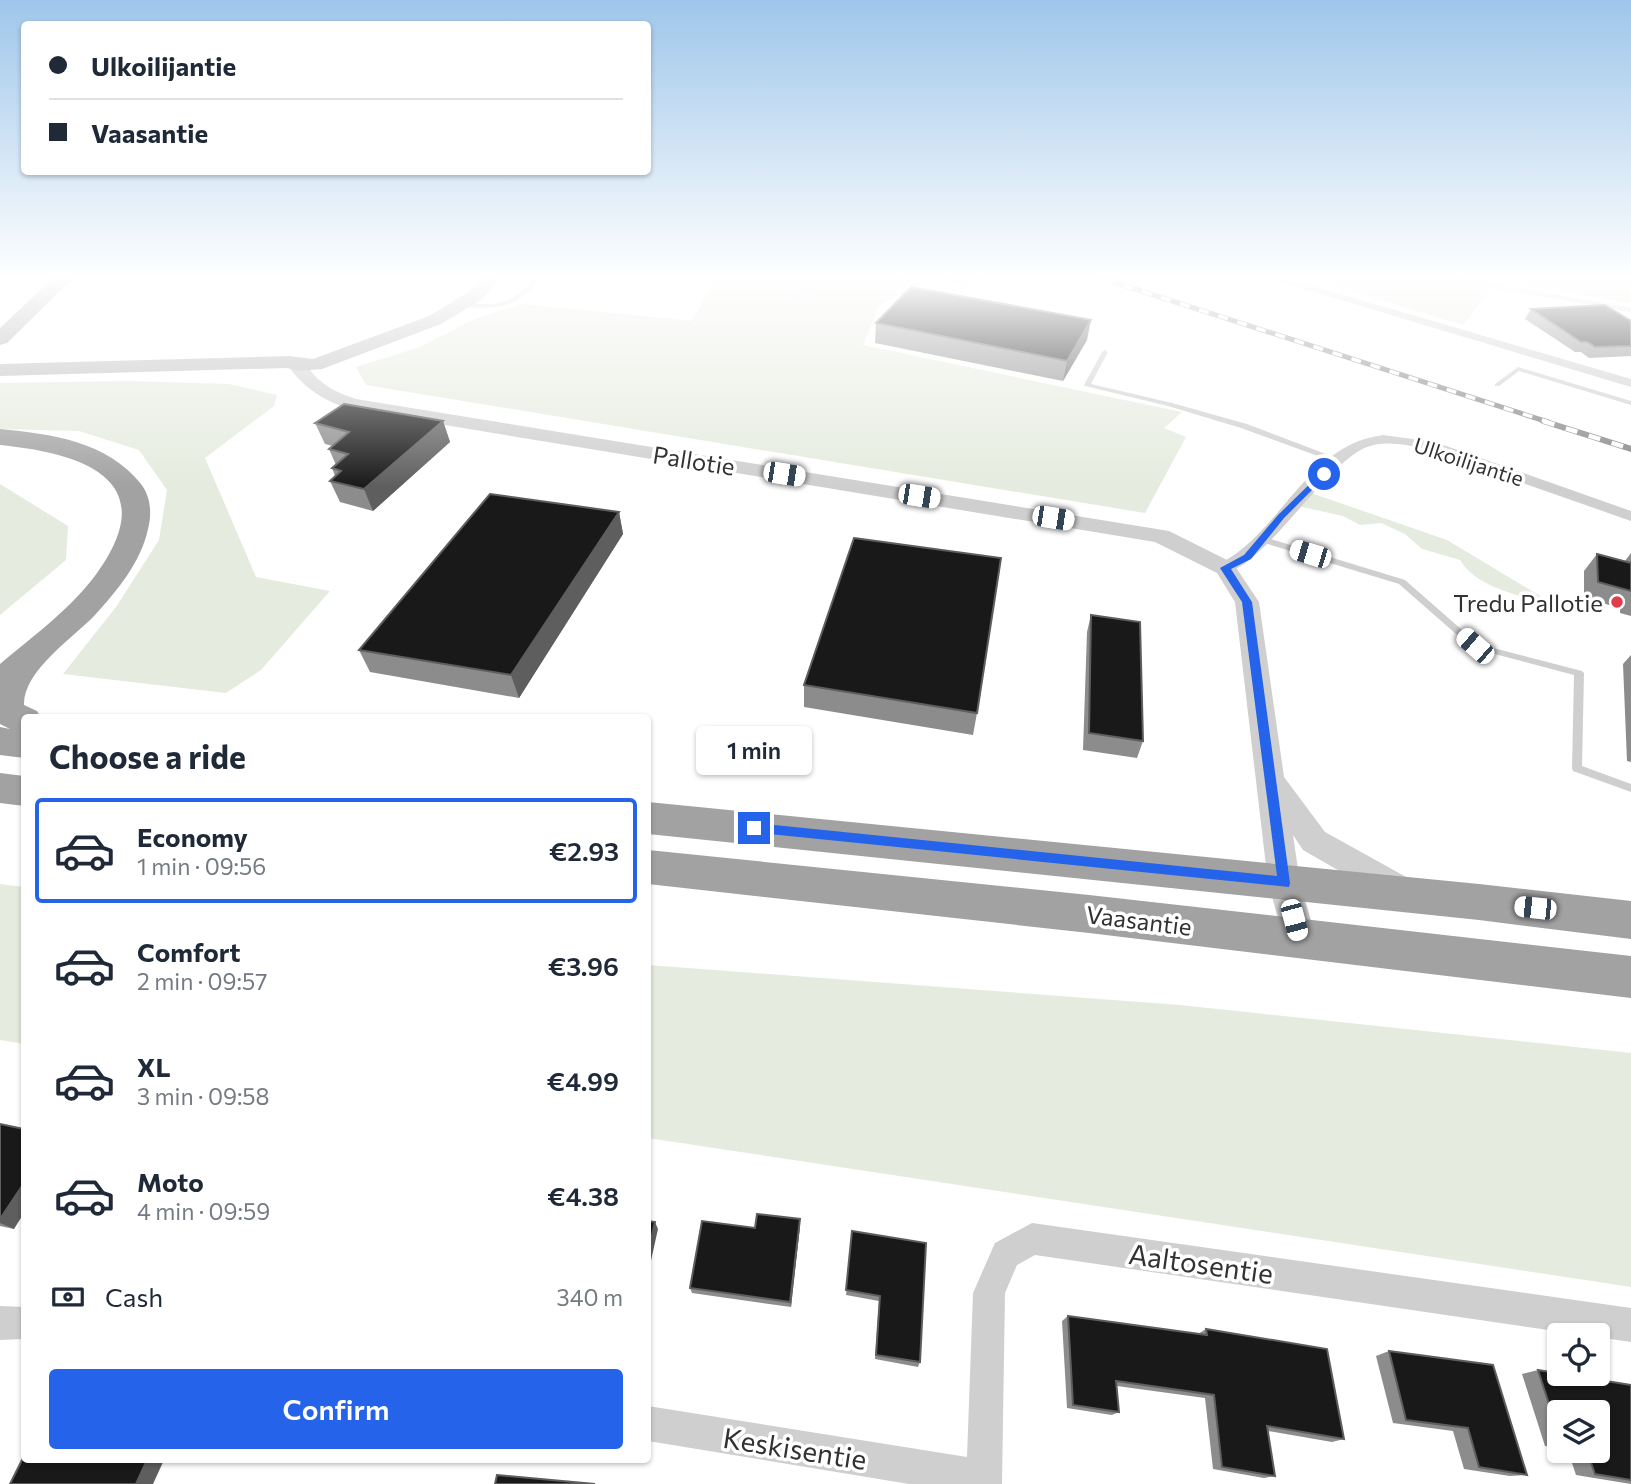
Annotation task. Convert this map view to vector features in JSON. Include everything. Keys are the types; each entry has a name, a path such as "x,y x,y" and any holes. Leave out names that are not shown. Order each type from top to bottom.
{"highway":[{"path":"0,437 55,443 99,458 113,466 123,477 136,506 132,541 108,580 0,684"},
{"path":"0,674 30,655"},
{"path":"21,719 8,713 4,703 7,692 30,655"},
{"path":"0,741 21,744"},
{"path":"0,788 21,791"},
{"name":"Vaasantie","path":"651,818 1631,920"},
{"name":"Vaasantie","path":"651,867 1631,977"}],"main road":[{"path":"0,370 214,363 294,356 315,365 332,350 339,348"}],"street":[{"path":"1516,348 1631,383"},
{"path":"323,389 332,350"},
{"name":"Pallotie","path":"294,356 310,381 331,397 354,404 1161,536 1225,568"},
{"name":"Ulkoilijantie","path":"1225,568 1248,557 1289,507 1355,447 1363,444 1411,441 1430,445 1631,516"},
{"path":"1225,568 1247,602 1284,883 1299,938"},
{"path":"1271,780 1314,841 1411,896"},
{"name":"Aaltosentie","path":"984,1481 989,1293 1006,1254 1032,1239 1631,1325"},
{"path":"0,1323 21,1323"},
{"name":"Keskisentie","path":"651,1425 984,1481"}],"lane":[{"path":"1105,352 1087,386 1183,407 1340,461"},
{"path":"1497,386 1518,369 1631,403"},
{"path":"1601,393 1611,377"},
{"path":"1264,540 1402,582 1475,646 1579,673 1577,768 1631,788"}],"shaded area":[{"path":"416,348 878,348 1182,412 1164,428 1186,437 1145,513 366,385 356,367"},
{"path":"127,381 229,384 277,395 274,406 205,458 256,577 330,591 261,670 226,693 63,674 116,607 159,540 167,490 139,450 79,431 0,429 0,383"},
{"path":"0,484 68,526 66,560 0,615"},
{"path":"1311,493 1447,540 1557,606 1490,585 1468,570 1460,560 1422,549 1405,534 1381,523 1360,525 1343,516 1298,506"},
{"path":"0,884 21,887 21,1044 0,1040"},
{"path":"651,965 1180,1005 1631,1053 1631,1287 651,1138"}],"building":[{"path":"1003,348 1074,348 1067,361"},
{"path":"344,404 443,421 364,489 330,481 341,471 332,468 348,454 329,449 349,432 315,423"},
{"path":"490,494 619,512 511,675 359,650"},
{"path":"854,538 1001,558 977,713 804,685"},
{"path":"1597,554 1631,563 1631,591 1598,582"},
{"path":"1091,615 1140,622 1143,741 1089,733"},
{"path":"0,1124 21,1128 21,1188 0,1219"},
{"path":"757,1214 800,1219 790,1302 690,1288 702,1221 755,1228"},
{"path":"651,1221 655,1222 651,1240"},
{"path":"852,1231 926,1243 920,1362 876,1355 880,1296 846,1290"},
{"path":"1068,1316 1207,1335 1206,1329 1327,1349 1344,1439 1267,1426 1275,1476 1222,1467 1214,1395 1116,1381 1119,1412 1073,1405"},
{"path":"1389,1351 1493,1365 1527,1475 1479,1467 1468,1428 1406,1420"},
{"path":"1538,1370 1547,1371 1547,1386 1610,1386 1610,1382 1631,1385 1631,1480 1595,1474 1591,1463 1610,1463 1610,1400 1548,1400"},
{"path":"21,1462 146,1463 136,1484 10,1484"},
{"path":"497,1475 595,1484 495,1484"}],"railway":[{"path":"1319,348 1548,422"},
{"path":"1543,421 1631,449"}],"place":[{"name":"Tredu Pallotie","path":"1617,602"}],"route":[{"path":"754,828 1284,883 1247,602 1225,568 1248,557 1281,517 1324,474"}]}
